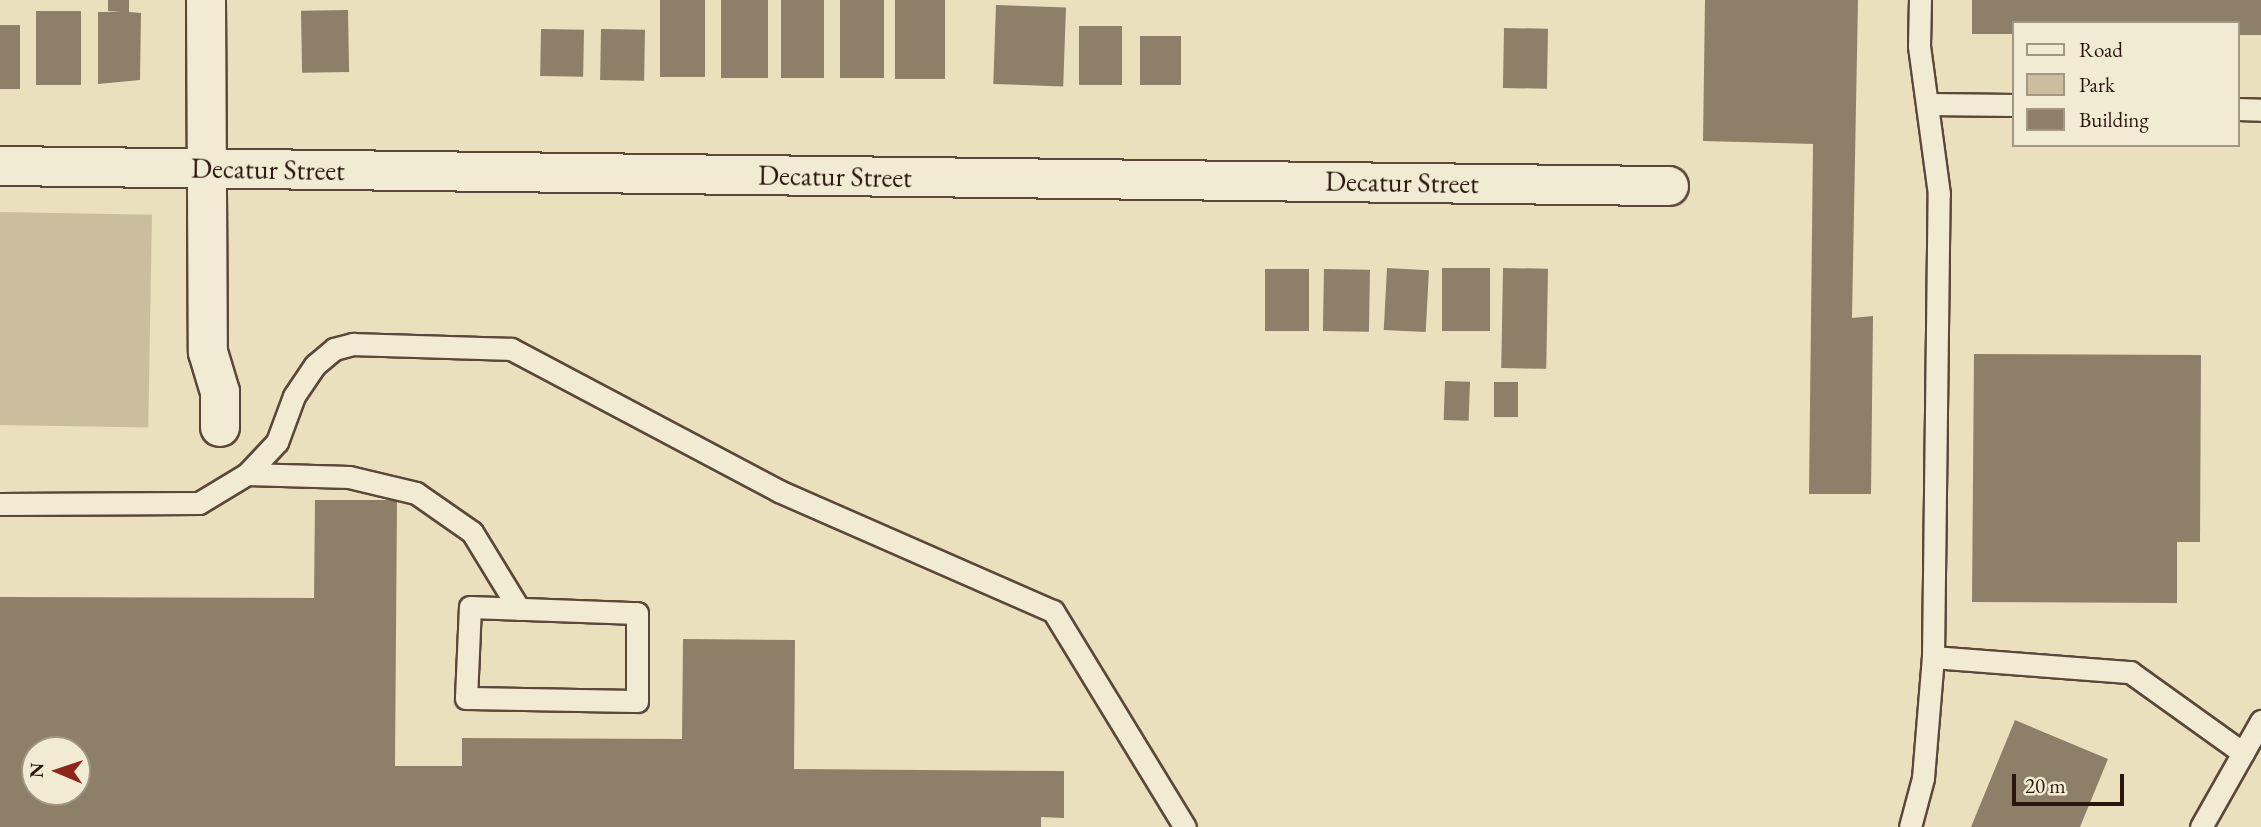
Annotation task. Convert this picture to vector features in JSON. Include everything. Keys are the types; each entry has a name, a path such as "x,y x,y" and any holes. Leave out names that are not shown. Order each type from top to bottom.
{"street":[{"path":"206,0 208,352 220,393 220,427"},
{"name":"Decatur Street","path":"0,166 1670,186"}],"lane":[{"path":"1910,827 1923,778 1933,657 1939,194 1919,46 1920,0"},
{"path":"1927,104 2012,105"},
{"path":"2240,109 2261,110"},
{"path":"0,504 199,503 247,474 277,442 294,396 334,349 353,344 511,349 779,491 1053,611 1185,827"},
{"path":"247,474 349,477 416,493 472,532 519,609"},
{"path":"470,607 519,609 637,613 637,701 466,698 470,607"},
{"path":"1933,657 2130,673 2244,752"},
{"path":"2201,827 2261,722"}],"green space":[{"path":"0,212 152,215 148,428 0,425"}],"building":[{"path":"108,0 129,0 129,12 141,13 140,80 98,84 98,12 121,12 108,11"},
{"path":"660,0 705,0 705,77 660,77"},
{"path":"721,0 768,0 768,78 721,78"},
{"path":"781,0 824,0 824,78 781,78"},
{"path":"840,0 884,0 884,78 840,78"},
{"path":"895,0 945,0 945,79 895,79"},
{"path":"1705,0 1858,0 1852,318 1873,316 1871,494 1809,494 1813,144 1703,141"},
{"path":"1972,0 2261,0 2261,35 2240,35 2240,21 2012,21 2012,34 1972,34"},
{"path":"996,5 1066,7 1063,86 993,84"},
{"path":"348,10 349,72 302,73 301,11"},
{"path":"36,11 81,11 81,85 36,85"},
{"path":"0,25 20,25 20,89 0,89"},
{"path":"1079,26 1122,26 1122,85 1079,85"},
{"path":"1504,28 1548,29 1547,89 1503,88"},
{"path":"541,29 584,30 583,77 540,76"},
{"path":"601,29 645,30 644,81 600,80"},
{"path":"1140,36 1181,36 1181,85 1140,85"},
{"path":"1387,268 1429,270 1426,332 1384,330"},
{"path":"1442,268 1490,268 1490,331 1442,331"},
{"path":"1503,268 1548,269 1546,369 1501,368"},
{"path":"1265,269 1309,269 1309,331 1265,331"},
{"path":"1324,269 1370,270 1369,332 1323,331"},
{"path":"1974,354 2201,355 2200,542 2177,542 2177,603 1972,602"},
{"path":"1445,381 1470,382 1469,421 1444,420"},
{"path":"1494,382 1518,382 1518,417 1494,417"},
{"path":"315,500 397,500 395,766 462,766 462,738 682,739 683,639 795,640 794,769 1064,771 1064,818 1041,817 1041,827 0,827 0,597 314,598"},
{"path":"2015,720 2108,759 2080,827 1971,827"}]}
